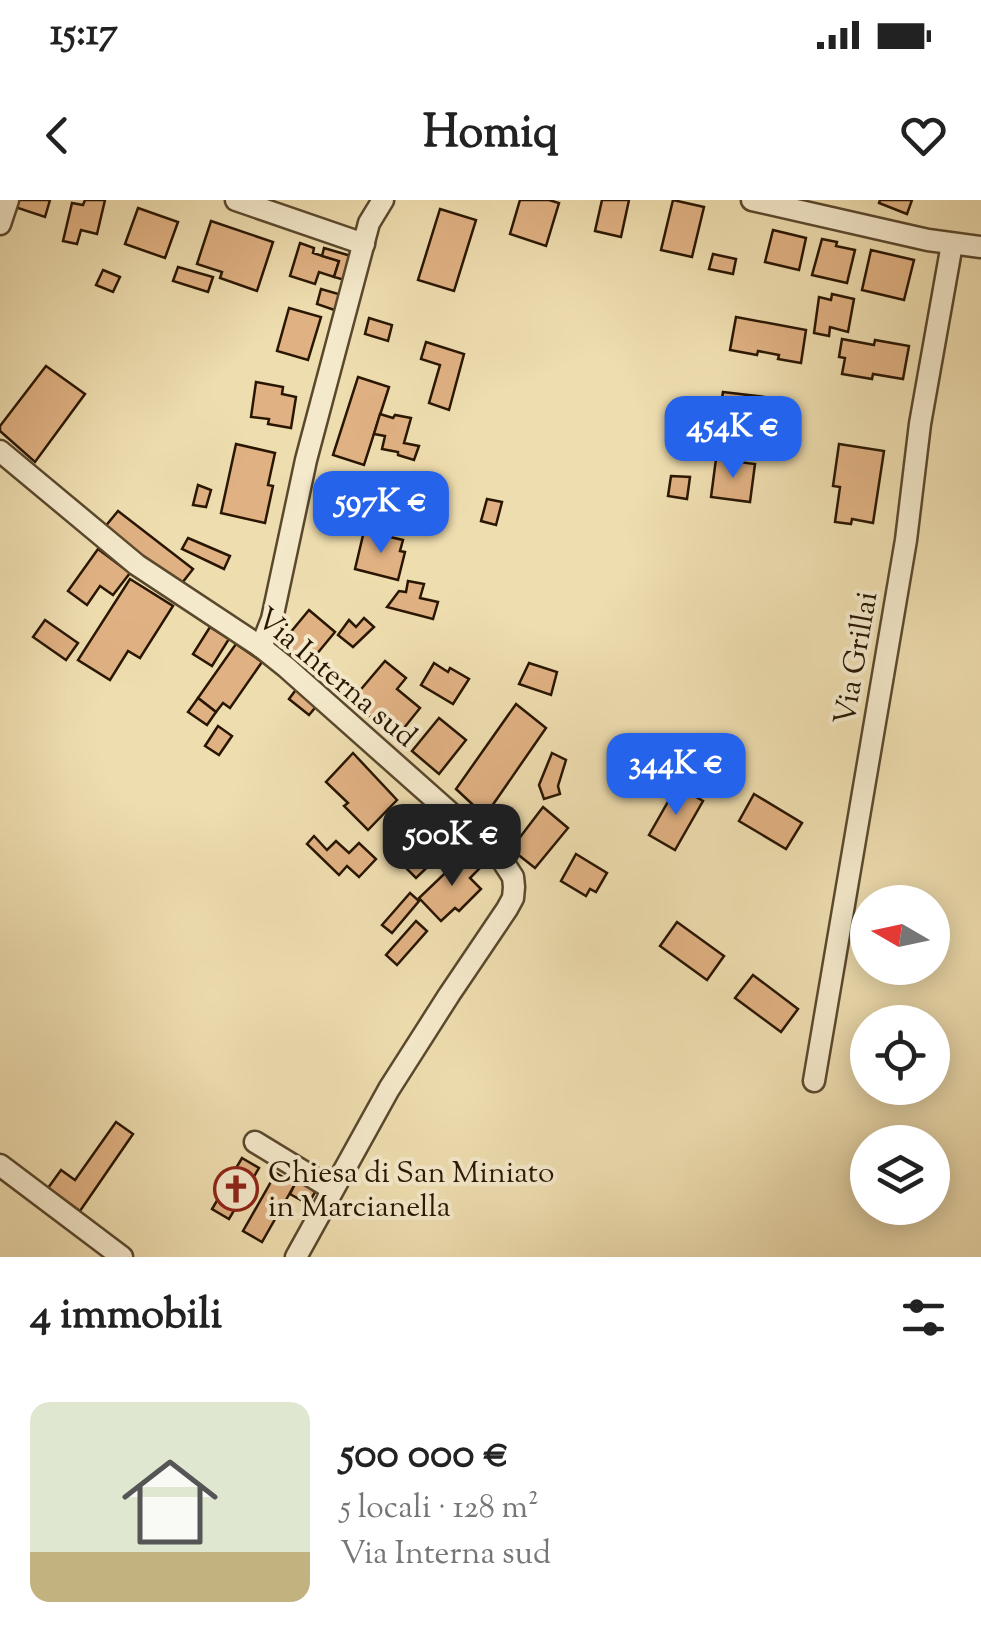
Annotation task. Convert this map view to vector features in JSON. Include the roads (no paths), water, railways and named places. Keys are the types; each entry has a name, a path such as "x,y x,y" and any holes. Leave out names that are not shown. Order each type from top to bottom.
{"street":[{"path":"0,224 8,200"},
{"path":"236,200 364,244"},
{"path":"260,647 272,619 306,460 369,223 383,200"},
{"path":"752,200 907,236 981,248"},
{"name":"Via Grillai","path":"814,1081 952,244"},
{"name":"Via Interna sud","path":"0,451 137,566 260,647 314,691 500,857 512,876 513,898 508,909 399,1073 296,1257"},
{"path":"255,1142 332,1189"},
{"path":"0,1165 122,1257"}],"place":[{"name":"Chiesa di San Miniato in Marcianella","path":"236,1189"}]}
